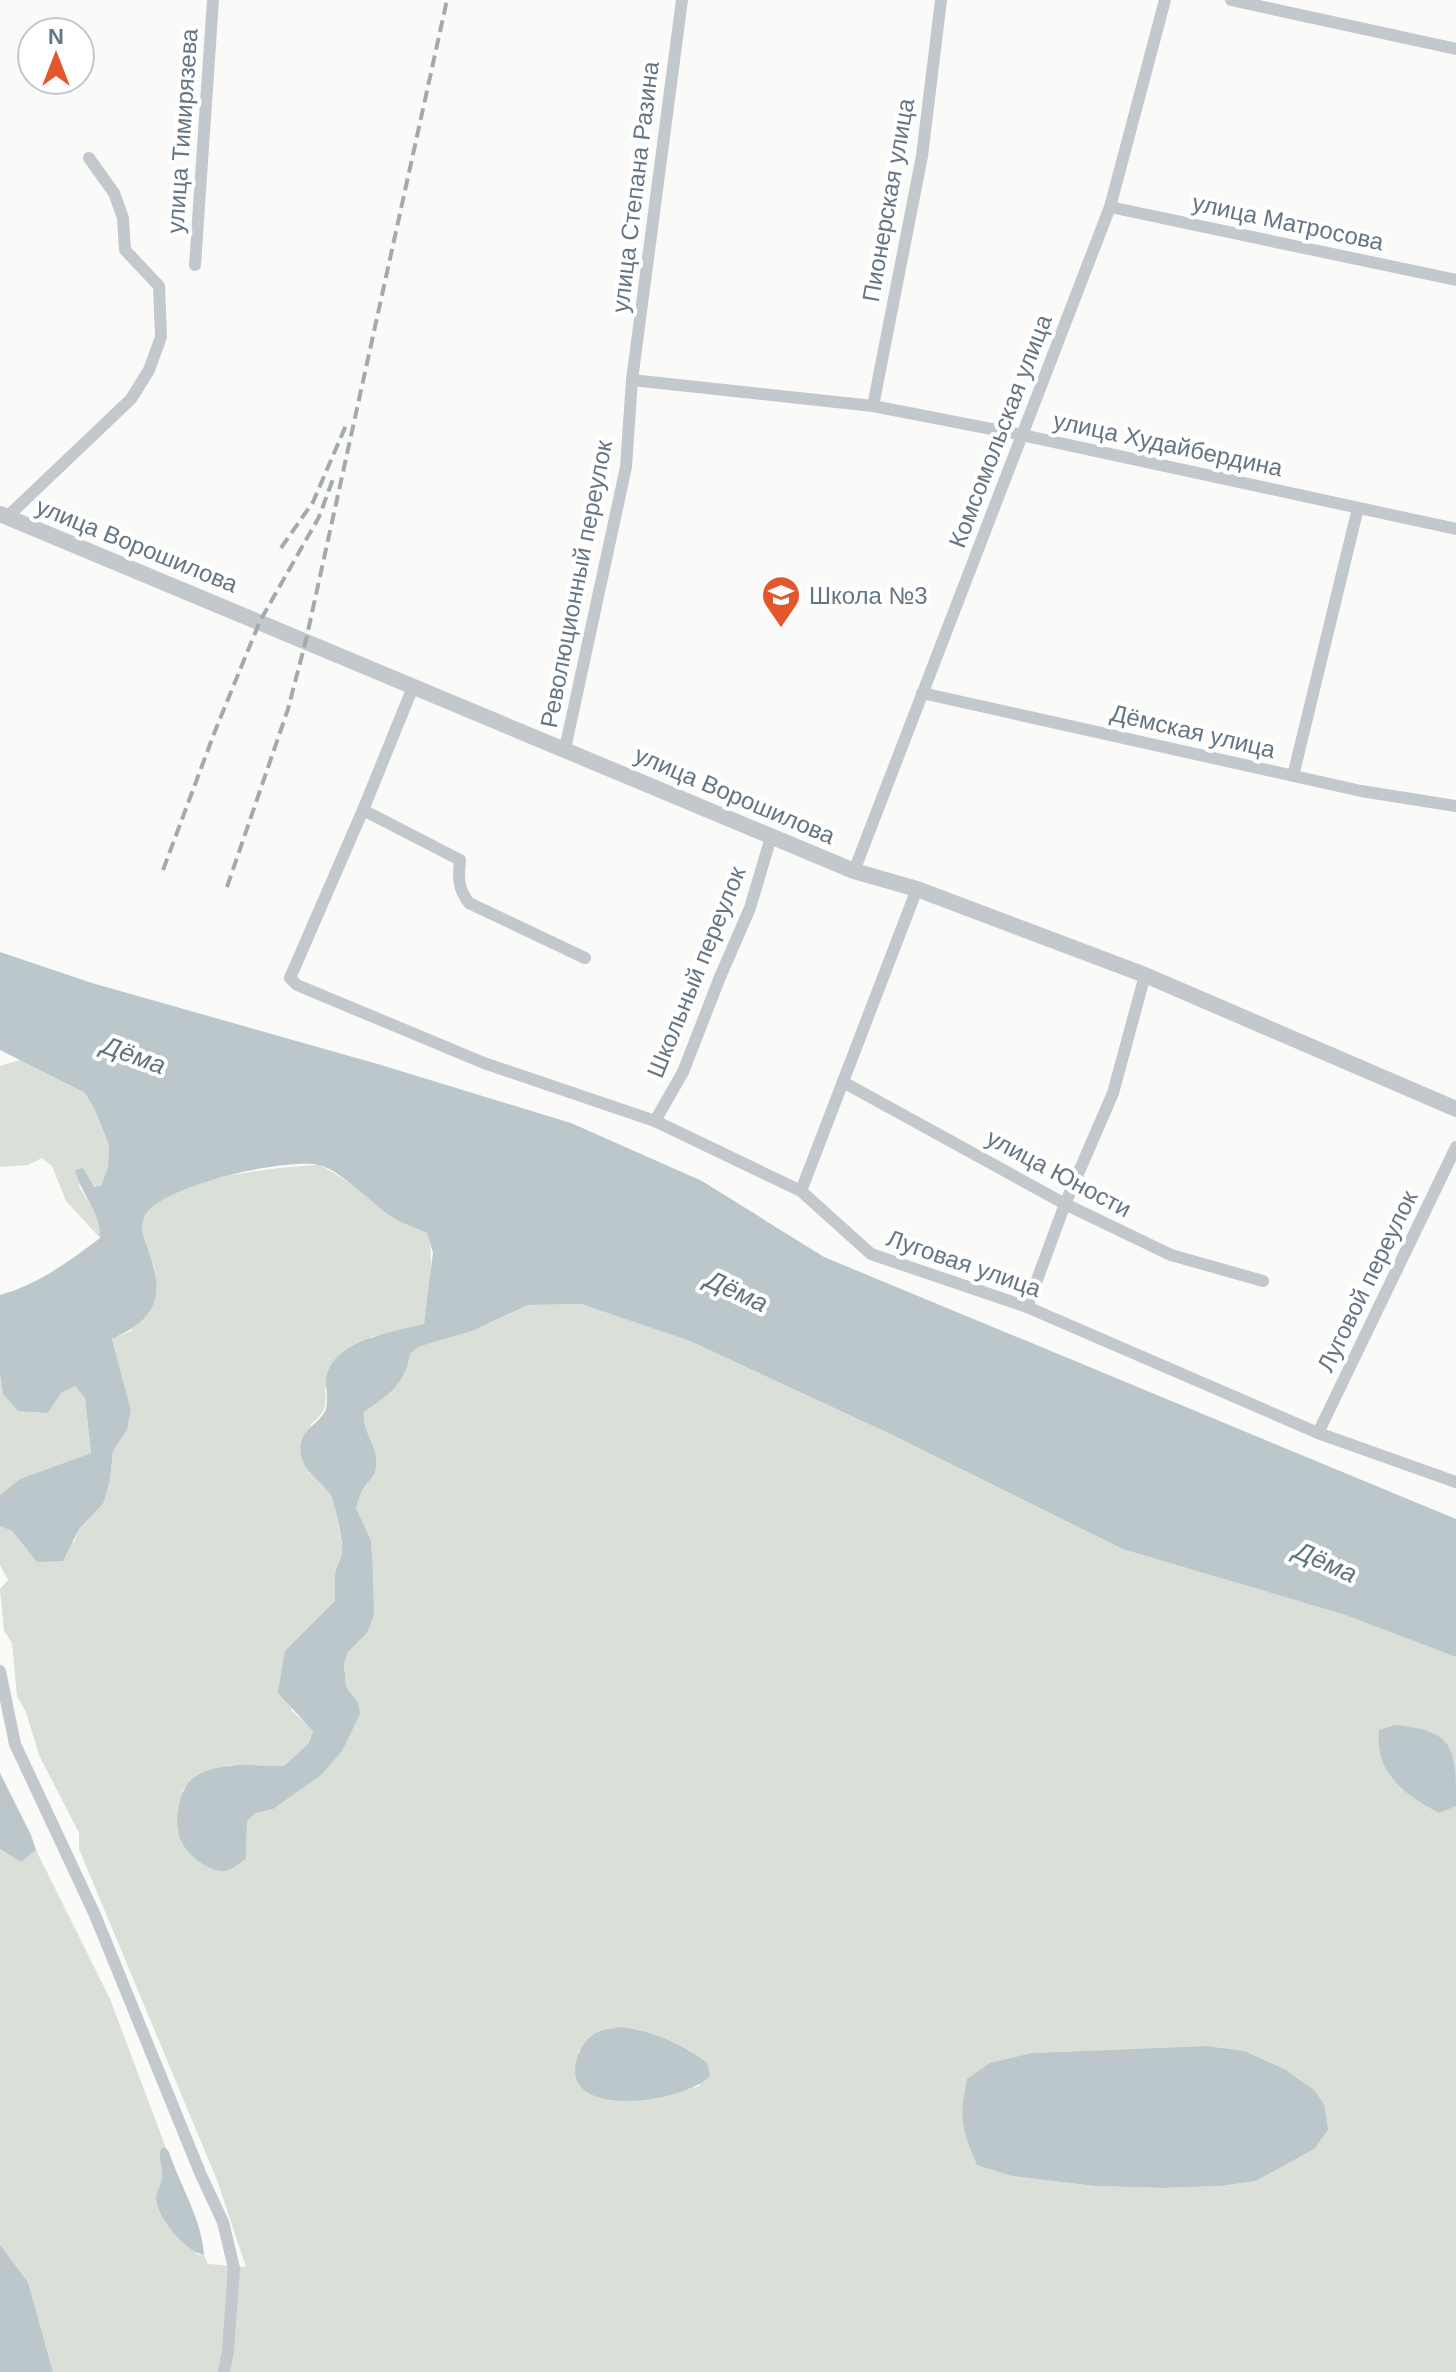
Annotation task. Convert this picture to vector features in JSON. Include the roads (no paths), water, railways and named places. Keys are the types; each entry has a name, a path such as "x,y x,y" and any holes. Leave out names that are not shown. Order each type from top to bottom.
{"street":[{"name":"улица Тимирязева","path":"195,265 213,0"},
{"name":"улица Степана Разина","path":"632,380 682,0"},
{"name":"Пионерская улица","path":"873,406 922,156 941,0"},
{"name":"Комсомольская улица","path":"854,871 1110,207 1165,0"},
{"path":"1231,0 1456,49"},
{"path":"4,515 131,399 149,370 161,337 159,286 125,250 123,218 114,193 89,158"},
{"name":"улица Матросова","path":"1110,207 1456,280"},
{"name":"улица Худайбердина","path":"632,380 873,406 1456,529"},
{"name":"Революционный переулок","path":"565,749 626,467 632,380"},
{"path":"1293,776 1358,508"},
{"name":"улица Ворошилова","path":"4,515 854,871 917,889 1145,975 1456,1109"},
{"path":"413,687 363,810 460,860 458,873 461,892 469,903 585,958"},
{"name":"Дёмская улица","path":"922,693 1361,791 1456,806"},
{"name":"Луговая улица","path":"363,810 290,978 297,985 484,1063 655,1121 801,1191 871,1254 1027,1307 1318,1433 1456,1482"},
{"name":"Школьный переулок","path":"655,1121 683,1072 750,908 771,837"},
{"path":"801,1191 917,889"},
{"path":"1027,1307 1065,1204 1113,1093 1145,975"},
{"name":"улица Юности","path":"843,1082 1065,1204 1171,1255 1263,1281"},
{"name":"Луговой переулок","path":"1318,1433 1456,1147"},
{"path":"0,1671 15,1744 95,1915 223,2222 234,2268 224,2372"}],"water":[{"name":"Дёма","path":"0,952 92,983 571,1123 702,1181 824,1257 1456,1519 1456,1657 1346,1615 1123,1549 899,1438 690,1341 581,1304 528,1305 472,1331 418,1347 410,1354 400,1381 364,1412 365,1426 377,1460 356,1508 371,1540 374,1615 367,1633 348,1652 344,1664 346,1687 358,1702 360,1714 342,1751 321,1775 273,1809 256,1813 247,1821 246,1859 225,1871 204,1865 191,1854 179,1835 177,1818 180,1800 192,1778 220,1767 284,1766 308,1744 313,1731 278,1693 285,1651 335,1601 335,1574 342,1548 332,1498 303,1461 302,1440 326,1409 327,1376 334,1360 344,1351 370,1338 424,1324 433,1253 427,1233 393,1218 346,1180 319,1165 280,1165 224,1176 172,1195 153,1206 144,1218 142,1227 156,1283 153,1306 138,1324 112,1339 131,1410 127,1430 113,1451 110,1481 103,1504 79,1529 63,1561 37,1562 12,1531 0,1526 0,1495 20,1479 91,1453 85,1398 75,1386 61,1393 48,1413 18,1411 3,1394 0,1295 40,1279 100,1238 98,1220 75,1170 83,1168 94,1187 101,1186 108,1167 109,1145 85,1093 0,1050"},
{"path":"1395,1725 1430,1732 1448,1746 1455,1770 1456,1806 1439,1813 1394,1780 1381,1758 1379,1730"},
{"path":"0,1773 36,1850 21,1862 0,1849"},
{"path":"618,2027 653,2034 687,2049 707,2063 710,2076 684,2091 647,2100 609,2100 594,2096 578,2082 575,2075 577,2059 594,2034"},
{"path":"1205,2046 1244,2051 1286,2070 1314,2090 1324,2104 1328,2130 1314,2149 1256,2181 1221,2186 1095,2186 1012,2176 977,2165 965,2132 963,2104 967,2079 990,2063 1032,2053"},
{"path":"161,2148 169,2152 190,2203 204,2255 181,2240 166,2223 157,2205 162,2177"},
{"path":"0,2245 28,2282 53,2372 0,2372"}],"railway":[{"path":"227,887 288,709 306,640 447,0"},
{"path":"281,548 313,502 347,423"},
{"path":"163,870 260,621 319,517 333,479"}],"place":[{"name":"Школа №3","path":"781,629"}]}
